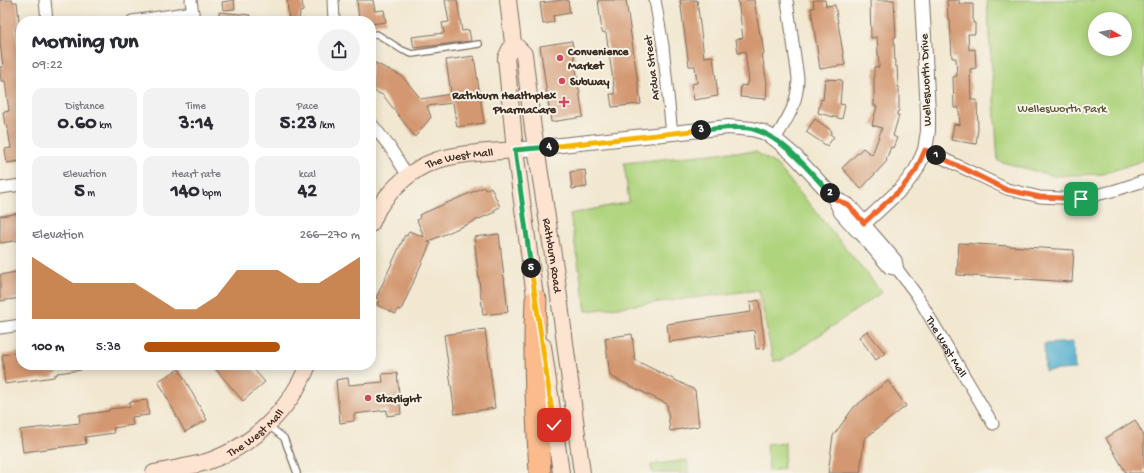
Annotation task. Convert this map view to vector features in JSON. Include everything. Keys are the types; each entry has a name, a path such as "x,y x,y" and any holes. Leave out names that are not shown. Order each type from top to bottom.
{"highway":[{"path":"536,300 534,329 535,378 540,473"}],"main road":[{"name":"Rathburn Road","path":"508,0 513,43 506,58 515,150 561,473"},
{"name":"Rathburn Road","path":"513,43 524,54 536,148 556,274 582,473"},
{"name":"The West Mall","path":"376,213 379,207 394,190 408,176 422,166 448,157 515,150"},
{"name":"The West Mall","path":"154,473 205,465 250,440 277,415 293,394 305,370"}],"street":[{"path":"45,0 47,16"},
{"path":"191,0 194,16"},
{"path":"333,0 334,16"},
{"name":"Ardua Street","path":"655,0 663,46 672,134"},
{"path":"775,139 792,112 798,90 798,78 787,0"},
{"name":"Wellesworth Drive","path":"860,227 902,188 916,170 925,150 928,131 928,112 922,0"},
{"name":"The West Mall","path":"515,150 728,127 740,127 763,132 775,139 795,156 835,199 841,212 860,227 889,268 898,270 916,294 993,424"},
{"path":"376,129 389,146 408,176"},
{"path":"925,150 1007,190 1040,197 1081,199 1144,181"},
{"path":"0,188 16,186"},
{"path":"0,328 16,326"}],"lane":[{"path":"376,34 402,50 412,54 479,44"},
{"path":"267,425 284,438 297,473"}],"green space":[{"name":"Wellesworth Park","path":"987,0 1144,0 1144,160 1103,174 1054,176 998,161"},
{"path":"729,152 756,152 777,165 882,292 783,360 773,361 759,290 586,311 570,214 629,202 624,163"},
{"path":"785,442 783,469 769,471 766,444"},
{"path":"687,460 689,473 652,473 651,465"}],"water":[{"path":"1073,342 1075,369 1045,371 1044,344"}],"building":[{"path":"0,0 12,0 12,2 17,2 19,16 16,16 16,162 7,163 5,149 11,148 7,124 5,125 3,112 9,111 5,81 1,81 0,67 3,67 0,43"},
{"path":"234,0 235,9 223,10 222,2"},
{"path":"287,0 302,0 303,11 300,12 300,16 289,16"},
{"path":"357,0 373,0 375,11 384,10 386,22 376,23 376,16 359,16"},
{"path":"445,0 457,0 462,31 469,30 471,41 414,48 412,37 444,33 442,23 449,22"},
{"path":"568,0 570,13 553,16 554,22 543,24 540,3"},
{"path":"598,0 626,0 641,104 612,107 610,94 615,94 606,33 602,32"},
{"path":"680,0 697,0 704,57 713,56 718,96 694,100 691,84 697,83 695,66 689,66"},
{"path":"738,0 754,0 764,54 762,54 767,83 766,99 740,97 741,85 746,86 747,82 749,82 745,51 738,53 736,39 743,38"},
{"path":"813,0 825,0 826,6 835,5 845,65 820,69 811,8 814,8"},
{"path":"870,0 894,0 896,37 894,37 895,66 897,66 899,87 899,111 897,112 897,115 899,115 893,136 897,138 893,148 891,147 886,160 887,161 861,189 842,168 863,148 872,155 882,128 872,125 877,106 874,106 874,67 879,67 877,37 871,38"},
{"path":"947,0 959,0 959,4 973,4 973,23 975,23 975,34 968,34 969,50 975,49 976,68 970,69 971,100 977,100 978,129 976,144 951,140 954,124 960,125 959,108 954,108 953,77 957,76 956,58 952,58 950,19 948,19"},
{"path":"219,12 250,15 250,16 219,16"},
{"path":"572,41 583,117 551,122 540,46"},
{"path":"474,56 484,123 457,127 453,103 427,106 431,117 415,137 383,95 376,92 376,63 402,76 421,99 451,94 446,60"},
{"path":"825,79 842,80 840,104 845,105 842,119 818,113 821,99 823,100"},
{"path":"815,119 832,131 830,134 834,137 827,146 806,132"},
{"path":"585,170 587,187 572,189 570,172"},
{"path":"484,187 485,190 491,187 500,207 494,210 495,212 427,242 431,242 401,310 398,309 396,314 377,305 379,299 376,298 405,235 407,236 409,231 424,237 417,220 420,218 419,215"},
{"path":"16,214 16,241 0,243 0,216"},
{"path":"499,234 508,312 483,315 474,237"},
{"path":"959,243 1074,250 1072,282 957,275"},
{"path":"16,272 16,299 0,301 0,275"},
{"path":"759,300 765,348 756,349 754,330 669,342 667,324 751,312 750,302"},
{"path":"485,329 495,408 455,414 444,335"},
{"path":"867,331 885,353 876,360 859,337"},
{"path":"632,334 635,360 695,390 699,426 670,431 667,404 610,376 605,338"},
{"path":"16,353 16,370 81,370 57,373 54,377 5,384 2,355"},
{"path":"180,370 207,420 185,432 158,381"},
{"path":"216,370 254,370 265,382 243,401"},
{"name":"Starlight","path":"397,373 401,414 387,416 387,410 354,414 354,421 340,423 336,380 348,378 349,385 383,382 382,374"},
{"path":"888,381 906,406 864,439 860,473 828,473 833,436 854,407"},
{"path":"147,400 149,415 132,417 133,425 113,428 114,433 85,437 86,444 23,452 20,430 80,423 79,415 109,411 109,409 130,407 129,402"},
{"path":"1135,420 1144,436 1144,473 1126,473 1106,438"}],"place":[{"name":"Convenience Market","path":"560,58"},
{"name":"Subway","path":"562,81"},
{"name":"Rathburn Healthplex PharmaCare","path":"564,102"},
{"name":"Starlight","path":"368,398"}],"route":[{"path":"554,425 515,150 601,142 728,127 752,129 763,132 775,139 795,156 835,199 848,205 864,223 902,188 916,170 925,150 1007,190 1040,197 1081,199"}]}
